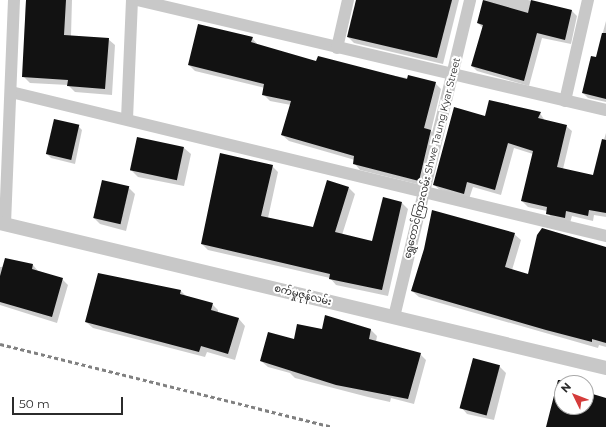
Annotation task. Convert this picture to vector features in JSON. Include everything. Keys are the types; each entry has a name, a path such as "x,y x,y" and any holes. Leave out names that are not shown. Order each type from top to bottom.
{"street":[{"path":"2,224 11,92 14,0"},
{"path":"127,119 132,0"},
{"path":"137,0 606,110"},
{"path":"337,48 348,0"},
{"name":"ရွှေတောင်ကြားလမ်း Shwe Taung Kyar Street","path":"394,317 470,0"},
{"path":"565,101 588,0"},
{"path":"11,92 127,119 423,194 606,236"},
{"name":"စက်မှုဇုန်လမ်း","path":"2,224 606,368"}],"building":[{"path":"26,0 66,0 64,35 109,38 105,89 67,86 68,80 22,77"},
{"path":"356,0 452,0 437,58 347,37"},
{"path":"483,0 528,13 531,0 572,10 565,40 537,33 524,81 471,66 483,25 477,23"},
{"path":"198,24 253,37 251,42 316,61 318,56 407,79 408,75 436,82 424,128 431,130 419,181 353,164 354,156 281,135 291,101 262,95 264,84 188,65"},
{"path":"602,33 606,33 606,99 582,93 591,56 596,57"},
{"path":"489,100 541,112 538,118 567,125 557,167 593,175 602,139 606,140 606,213 589,210 588,216 566,211 565,218 546,214 547,207 521,201 533,151 508,143 495,190 467,182 464,194 433,185 454,107 485,116"},
{"path":"54,119 79,125 71,160 46,154"},
{"path":"137,137 184,147 177,180 130,170"},
{"path":"220,153 273,165 261,216 313,227 327,180 349,187 335,232 372,241 383,197 402,202 382,290 329,279 330,274 201,244"},
{"path":"102,180 129,186 121,224 93,218"},
{"path":"432,210 515,233 505,267 528,274 537,235 542,228 606,247 606,343 592,339 592,342 546,330 411,291 424,249"},
{"path":"5,258 33,264 32,269 63,278 52,317 0,302 0,276"},
{"path":"98,273 181,290 180,294 213,303 211,310 239,318 228,354 201,346 199,352 85,322"},
{"path":"325,315 371,329 369,339 421,353 408,399 336,385 260,361 268,332 294,339 297,324 322,329"},
{"path":"473,358 500,365 487,415 460,408"},
{"path":"594,394 606,398 606,427 546,427 554,396 554,415 594,415"}],"railway":[{"path":"0,344 332,427"}]}
